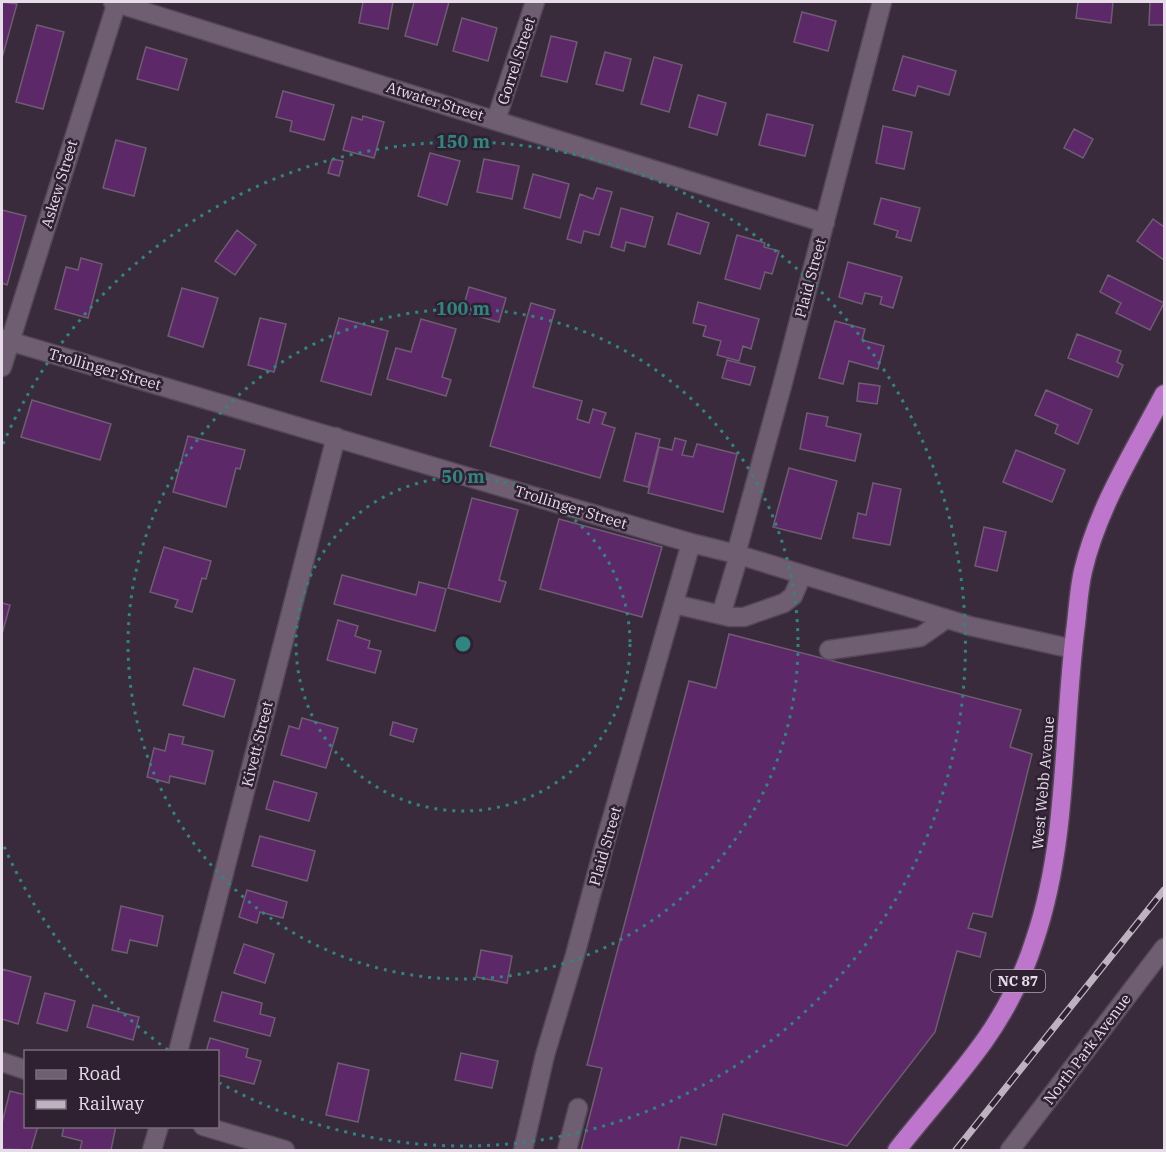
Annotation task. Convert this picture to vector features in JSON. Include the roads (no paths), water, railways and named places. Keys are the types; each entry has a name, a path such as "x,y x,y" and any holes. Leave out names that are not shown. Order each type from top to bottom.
{"highway":[{"name":"West Webb Avenue","path":"897,1150 985,1040 1015,988 1035,941 1053,873 1073,649 1083,572 1107,501 1164,394"}],"street":[{"name":"Atwater Street","path":"116,2 825,223"},
{"name":"Askew Street","path":"2,367 6,340 116,2"},
{"name":"Gorrel Street","path":"496,120 536,2"},
{"name":"Plaid Street","path":"721,615 882,2"},
{"name":"Trollinger Street","path":"6,340 802,574 946,619 1073,649"},
{"name":"Kivett Street","path":"179,1050 336,437"},
{"name":"Plaid Street","path":"523,1150 545,1055 576,955 606,839 691,543"},
{"path":"674,604 721,615 744,617 784,603 793,596 802,574"},
{"path":"829,650 920,638 946,619"},
{"name":"North Park Avenue","path":"1010,1150 1164,948"},
{"path":"2,1062 24,1069"},
{"path":"567,1150 578,1108"},
{"path":"152,1150 158,1128"},
{"path":"210,1128 285,1150"}],"railway":[{"path":"956,1150 1164,890"}]}
